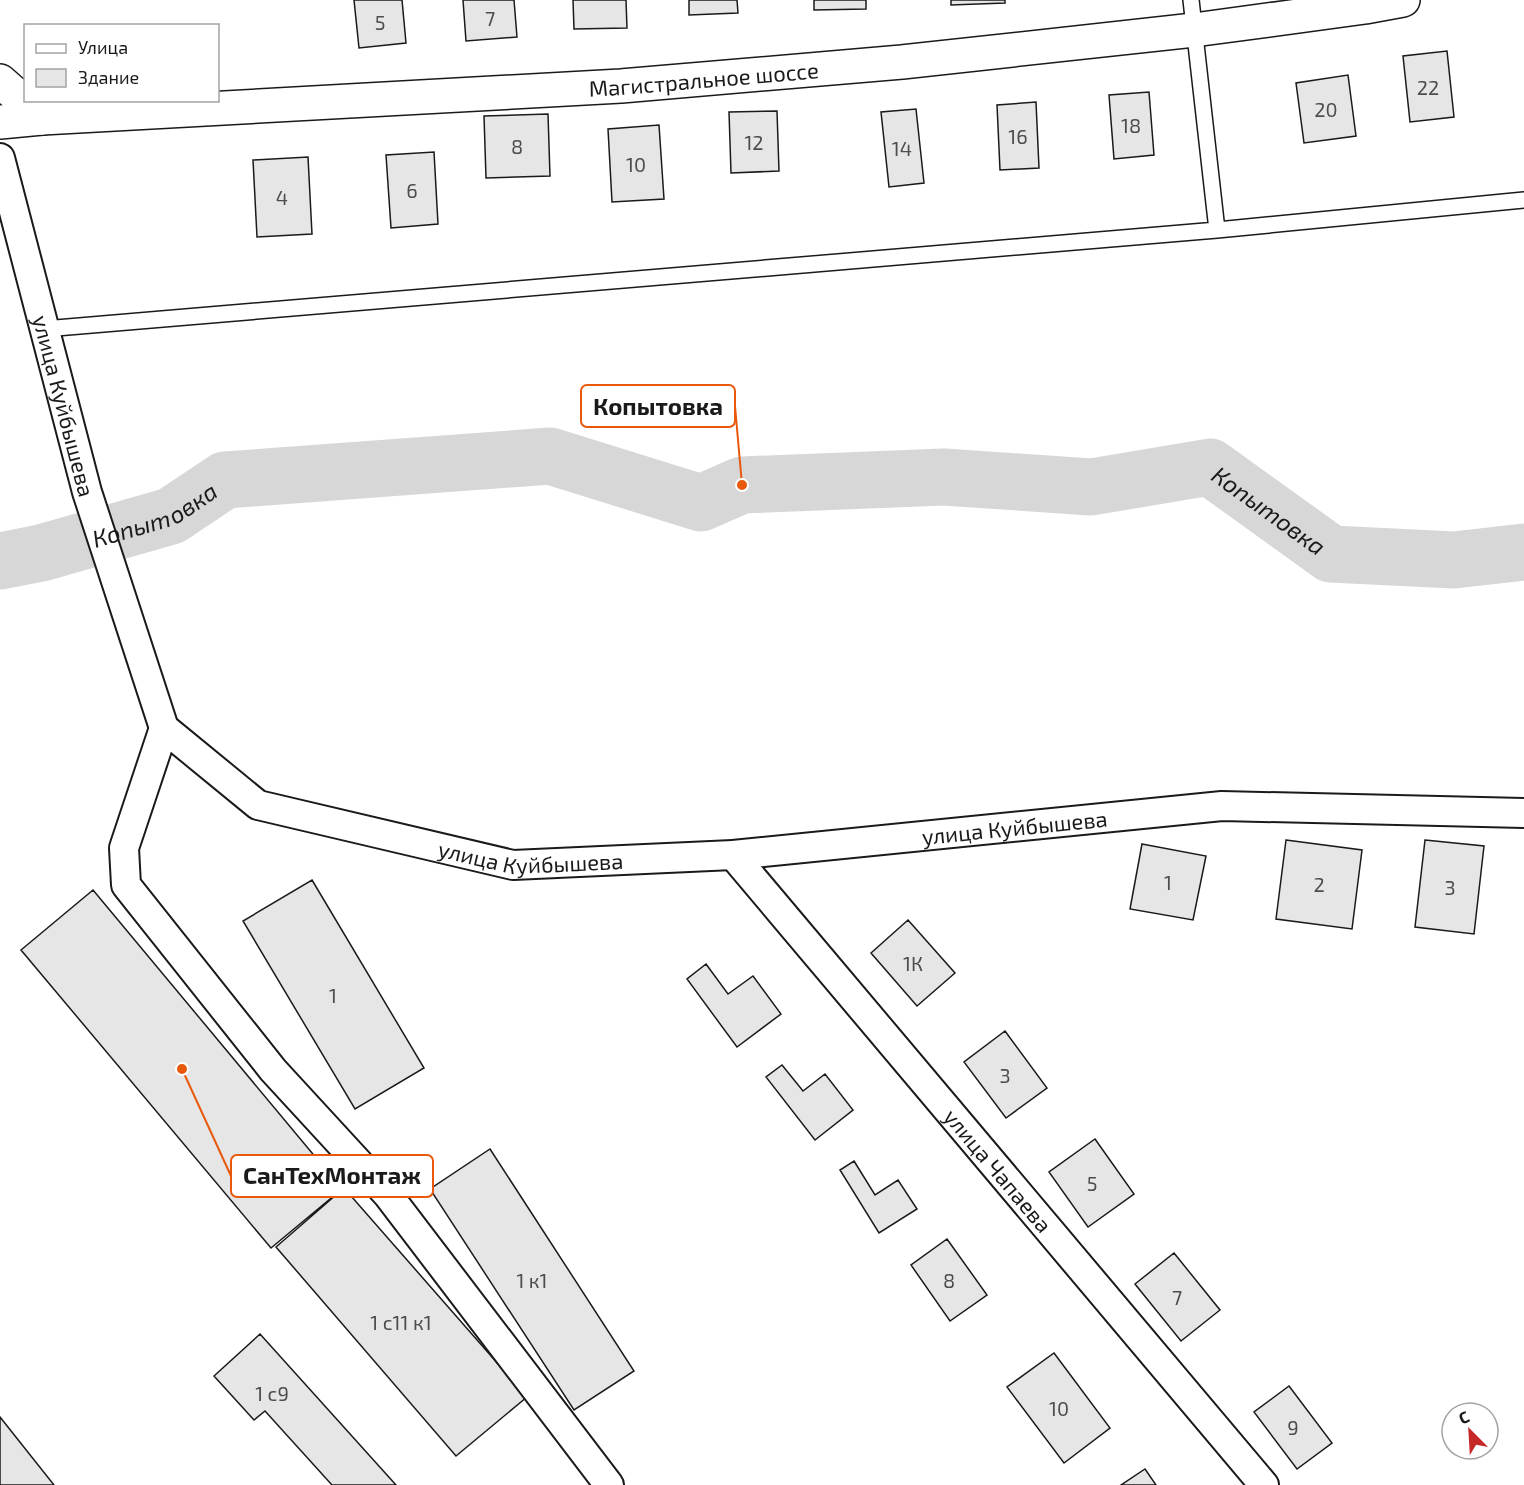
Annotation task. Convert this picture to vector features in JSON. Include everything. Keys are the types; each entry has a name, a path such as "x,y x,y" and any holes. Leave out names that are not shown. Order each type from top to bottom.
{"main road":[{"name":"Магистральное шоссе","path":"0,122 621,86 902,62 1193,15 1365,7 1403,0"},
{"path":"0,81 42,118"}],"street":[{"name":"улица Куйбышева","path":"0,158 87,492 164,728 258,805 513,865 734,855 1222,806 1524,813"},
{"path":"164,728 124,848 126,885 273,1070 388,1195 609,1485"},
{"name":"улица Чапаева","path":"734,855 1264,1485"}],"lane":[{"path":"1193,15 1217,230"},
{"path":"44,329 1217,230 1524,200"}],"building":[{"path":"354,0 402,0 406,43 359,48"},
{"path":"463,0 514,0 517,37 466,41"},
{"path":"573,0 626,0 627,28 574,29"},
{"path":"689,0 737,0 738,13 689,15"},
{"path":"814,0 866,0 866,9 814,10"},
{"path":"951,0 1005,0 1005,3 951,5"},
{"path":"1447,51 1454,117 1410,122 1403,56"},
{"path":"1348,75 1356,136 1304,143 1296,83"},
{"path":"1149,92 1154,155 1114,159 1109,95"},
{"path":"1036,102 1039,168 1000,170 997,105"},
{"path":"916,109 924,183 889,187 881,112"},
{"path":"777,111 779,171 731,173 729,112"},
{"path":"548,114 550,176 486,178 484,116"},
{"path":"659,125 664,199 612,202 608,129"},
{"path":"434,152 438,224 391,228 386,155"},
{"path":"308,157 312,234 257,237 253,160"},
{"path":"1286,840 1362,850 1352,929 1276,919"},
{"path":"1425,840 1484,846 1474,934 1415,927"},
{"path":"1142,844 1206,856 1193,920 1130,909"},
{"path":"312,880 424,1068 355,1109 243,921"},
{"path":"93,890 342,1189 271,1248 21,950"},
{"path":"908,920 955,973 917,1006 871,953"},
{"path":"706,964 728,994 753,976 781,1014 737,1047 687,979"},
{"path":"1005,1031 1047,1088 1006,1118 964,1062"},
{"path":"782,1065 803,1091 825,1074 853,1110 815,1140 766,1077"},
{"path":"1095,1139 1134,1194 1088,1227 1049,1172"},
{"path":"490,1149 634,1371 574,1410 430,1189"},
{"path":"854,1161 875,1195 898,1180 917,1209 879,1233 840,1170"},
{"path":"344,1188 527,1397 456,1456 276,1247"},
{"path":"947,1239 987,1295 950,1321 911,1265"},
{"path":"1174,1253 1220,1310 1181,1341 1135,1284"},
{"path":"260,1334 396,1485 332,1485 265,1411 254,1420 214,1376"},
{"path":"1054,1353 1110,1428 1064,1463 1007,1387"},
{"path":"1289,1386 1332,1443 1297,1469 1254,1412"},
{"path":"0,1417 54,1485 0,1485"},
{"path":"1145,1469 1156,1485 1121,1485"}],"waterway":[{"name":"Копытовка","path":"0,561 41,553 171,516 225,480 550,456 701,503 742,485 944,477 1091,487 1210,467 1331,554 1454,560 1524,552"}],"place":[{"name":"Копытовка","path":"742,485"},
{"name":"СанТехМонтаж","path":"182,1069"}]}
